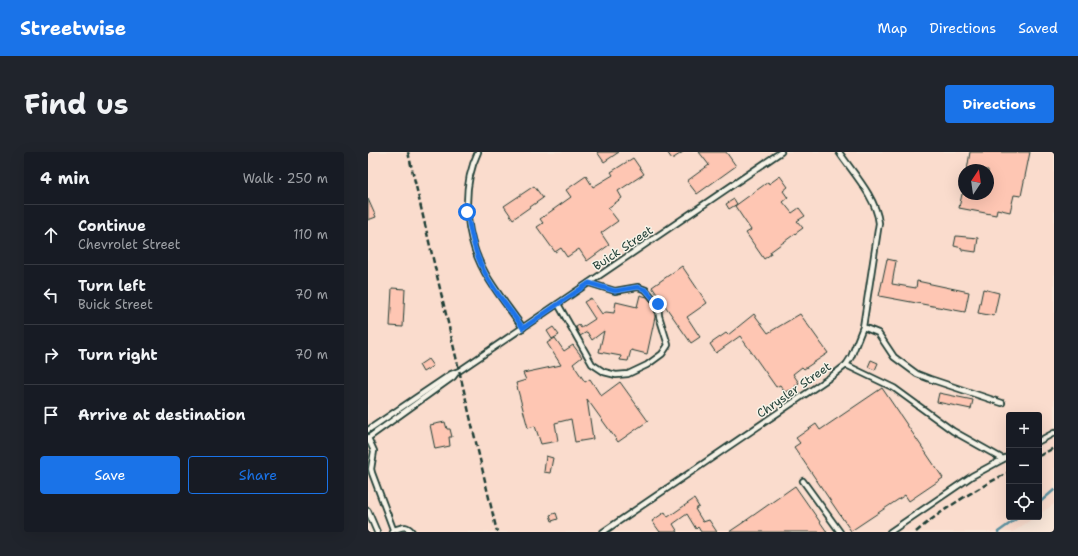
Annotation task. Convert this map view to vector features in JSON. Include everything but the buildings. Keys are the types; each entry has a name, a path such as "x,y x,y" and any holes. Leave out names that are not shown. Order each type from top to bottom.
{"lane":[{"path":"478,152 472,165 467,194 467,212 472,240 489,280 523,328"},
{"name":"Buick Street","path":"368,438 453,377 456,373 779,152"},
{"name":"Chrysler Street","path":"603,532 846,365 855,349 862,327 879,223 877,212 872,200 839,152"},
{"path":"558,304 592,364 604,372 616,375 628,374 647,365 662,354 668,345 659,316 658,304 647,291 638,287 615,291 589,283"},
{"path":"862,327 878,333 894,357 918,374 1002,402"},
{"path":"846,365 898,391 952,431 1003,459"},
{"name":"Buick Street","path":"368,430 451,374 456,373"},
{"path":"1042,439 1054,433"},
{"path":"368,438 374,451 371,471 368,476"},
{"path":"890,532 972,476 1006,458"},
{"path":"371,471 393,531 405,527 409,528 412,532"},
{"path":"802,481 840,532"},
{"path":"368,511 377,532"}],"shaded area":[{"path":"368,152 1054,152 1054,504 1042,512 1042,412 1006,412 1006,520 1031,520 1013,532 373,532 368,521"}],"waterway":[{"path":"1042,500 1054,490"},
{"path":"998,532 1015,520"}],"railway":[{"path":"408,152 497,532"},
{"path":"1042,454 1054,448"},
{"path":"916,532 961,499 1006,474"}],"route":[{"path":"467,212 472,240 482,266 489,280 523,328 589,283 615,291 638,287 646,290 658,304"}]}
